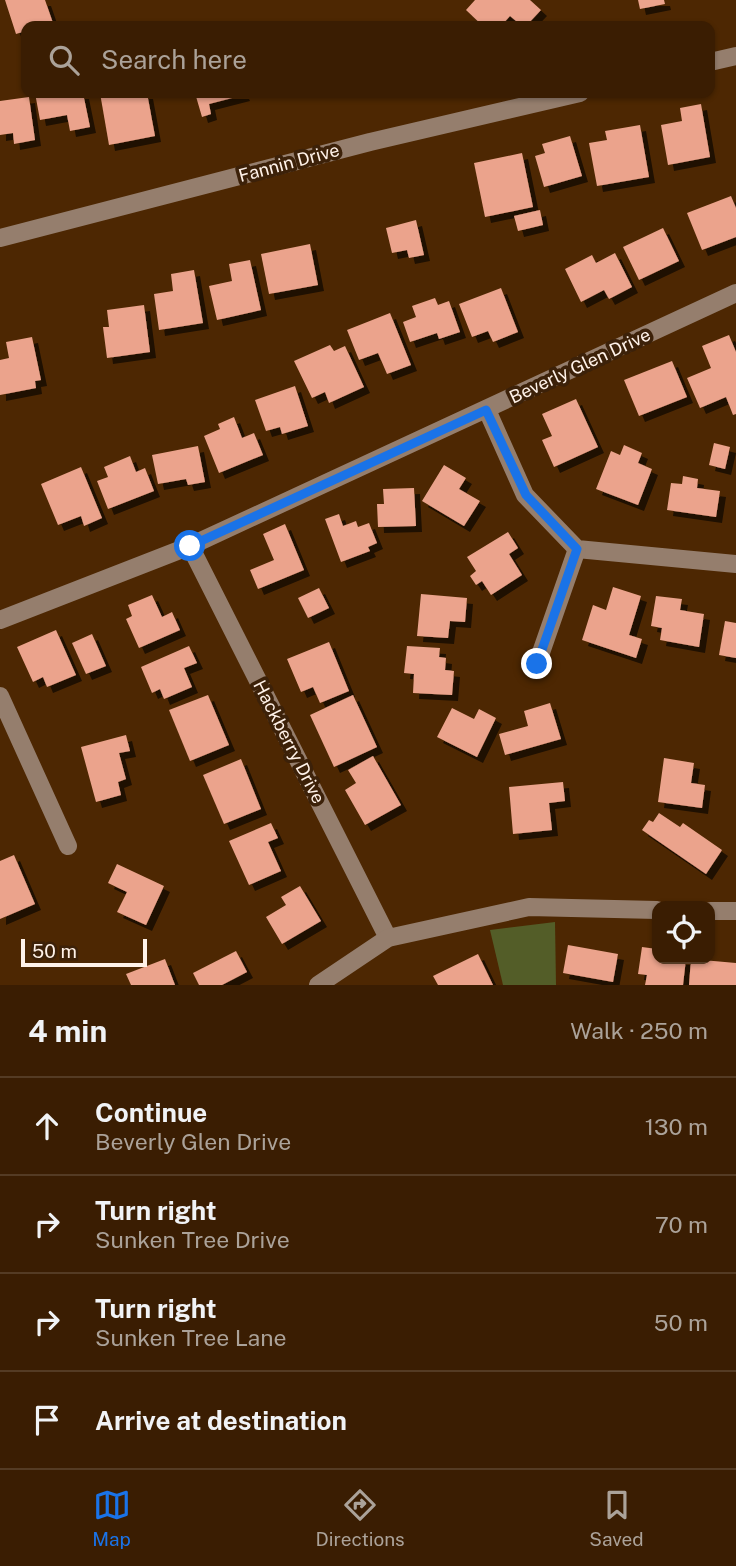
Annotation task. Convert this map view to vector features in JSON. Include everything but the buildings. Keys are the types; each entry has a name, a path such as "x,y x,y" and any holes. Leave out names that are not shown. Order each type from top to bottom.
{"street":[{"path":"715,61 736,56"},
{"name":"Fannin Drive","path":"0,238 356,146 559,98"},
{"name":"Beverly Glen Drive","path":"0,621 190,546 736,293"},
{"path":"486,410 526,495 577,549 736,564"},
{"name":"Hackberry Drive","path":"190,546 388,938"},
{"path":"537,664 577,549"},
{"path":"0,696 68,846"},
{"path":"318,985 388,938 529,908 652,910"},
{"path":"715,911 736,911"}],"green space":[{"path":"555,922 556,985 503,985 490,930"}],"route":[{"path":"190,546 486,410 526,495 577,549 537,664"}]}
